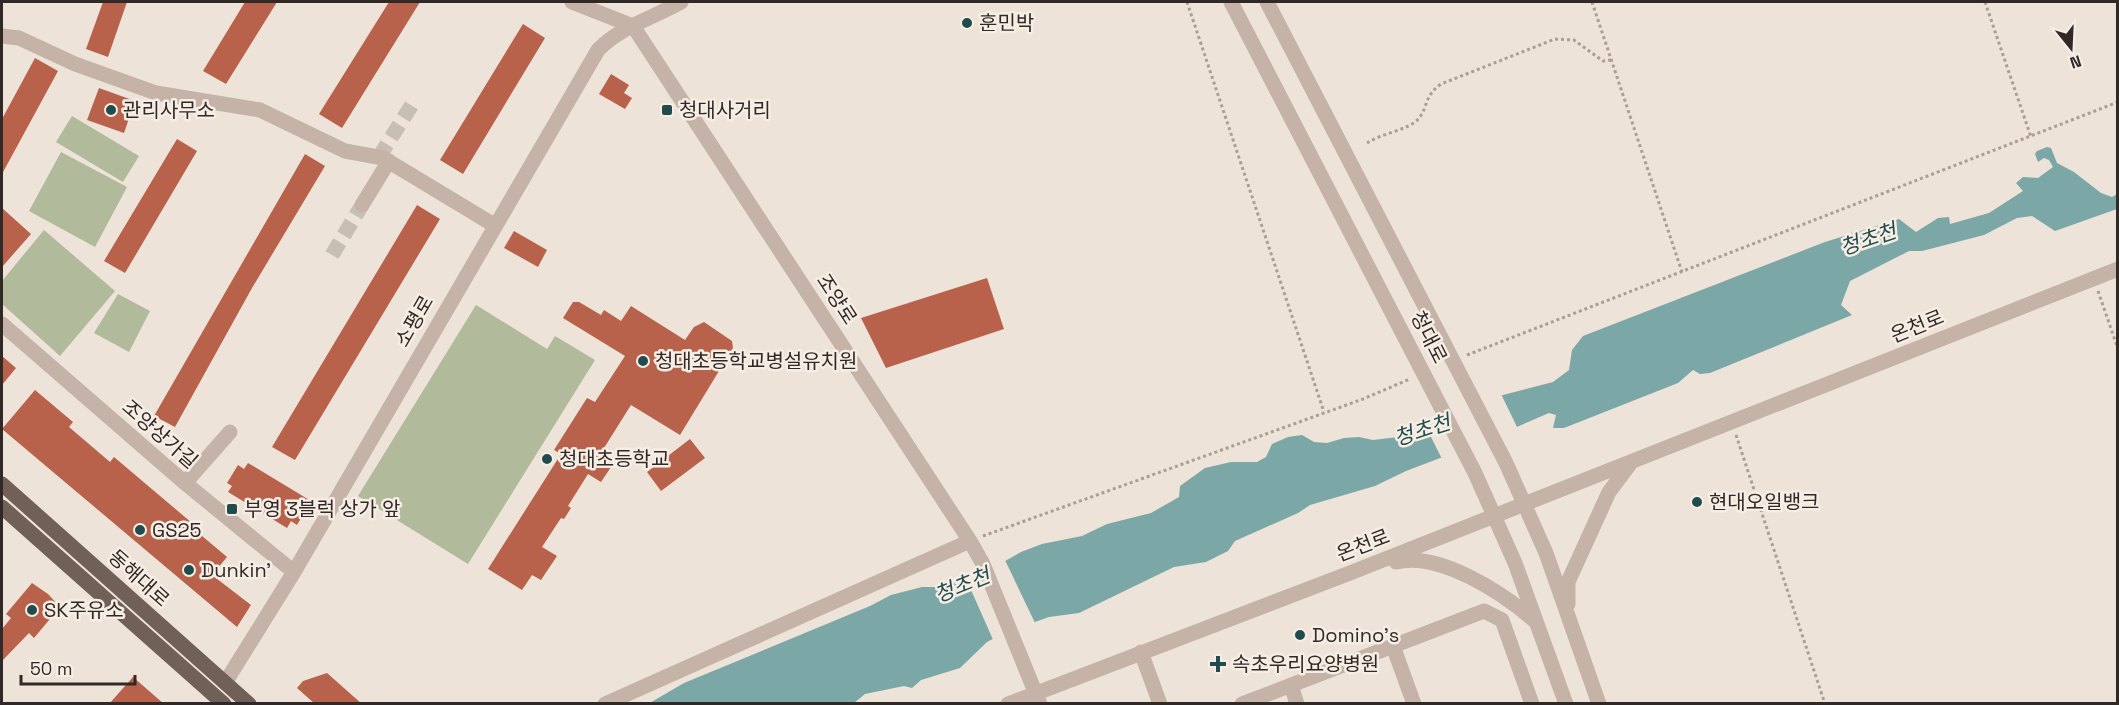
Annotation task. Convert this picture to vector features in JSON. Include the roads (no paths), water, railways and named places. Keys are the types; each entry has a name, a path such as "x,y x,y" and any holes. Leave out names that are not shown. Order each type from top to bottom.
{"main road":[{"name":"동해대로","path":"2,484 249,704"},
{"name":"동해대로","path":"2,507 220,700"},
{"name":"소평로","path":"220,700 225,683"}],"street":[{"path":"572,2 633,26"},
{"name":"소평로","path":"225,683 294,572 494,225 598,50 608,39 681,2"},
{"name":"청대로","path":"1231,2 1475,473 1538,623 1566,704"},
{"name":"청대로","path":"1267,2 1454,360 1525,504 1599,704"},
{"name":"조양로","path":"633,26 970,541 983,564 1038,698"},
{"path":"2,36 19,38 75,64 156,93 260,110 345,151 383,158 494,225"},
{"path":"362,205 389,161"},
{"name":"온천로","path":"1008,704 1038,698 1141,652 1350,573 2118,269"},
{"name":"조양상가길","path":"2,324 185,483 294,572"},
{"path":"185,483 230,432"},
{"path":"1568,616 1568,582 1609,492 1632,462"},
{"path":"605,704 970,541"},
{"path":"1350,573 1411,558 1435,563 1496,591 1538,623"},
{"path":"1242,704 1484,611 1502,620 1532,704"},
{"path":"1393,646 1414,704"},
{"path":"1141,652 1160,704"},
{"path":"1291,685 1297,704"}],"water":[{"name":"청초천","path":"2047,147 2051,148 2057,163 2074,172 2101,193 2112,197 2117,194 2117,209 2055,231 2032,216 2017,218 1984,235 1922,251 1909,251 1850,281 1841,305 1852,315 1710,373 1700,374 1693,370 1678,383 1564,428 1553,428 1556,415 1549,413 1406,471 1375,486 1310,505 1298,513 1235,541 1228,551 1206,562 1174,567 1079,613 1049,617 1004,633 987,642 960,668 921,680 912,688 904,686 865,694 854,703 648,704 684,683 870,606 891,595 922,587 941,587 998,565 1021,552 1042,544 1082,536 1107,524 1151,513 1179,497 1180,486 1205,468 1231,462 1257,462 1266,457 1272,444 1288,437 1302,435 1314,442 1327,443 1344,438 1359,437 1373,440 1415,435 1484,400 1553,382 1569,370 1572,350 1583,336 1825,242 1899,219 1916,232 1938,218 1949,217 1950,224 1989,213 2023,191 2016,183 2023,177 2038,178 2053,167 2049,160 2044,158 2038,162 2035,154"}],"tunnel":[{"path":"379,157 413,103"},
{"path":"332,255 362,205"}],"place":[{"name":"훈민박","path":"967,23"},
{"name":"관리사무소","path":"111,110"},
{"name":"청대사거리","path":"667,110"},
{"name":"청대초등학교병설유치원","path":"643,361"},
{"name":"청대초등학교","path":"547,459"},
{"name":"현대오일뱅크","path":"1697,502"},
{"name":"부영 3블럭 상가 앞","path":"232,509"},
{"name":"GS25","path":"140,530"},
{"name":"Dunkin'","path":"189,570"},
{"name":"SK주유소","path":"32,610"},
{"name":"Domino's","path":"1300,635"},
{"name":"속초우리요양병원","path":"1218,664"}]}
